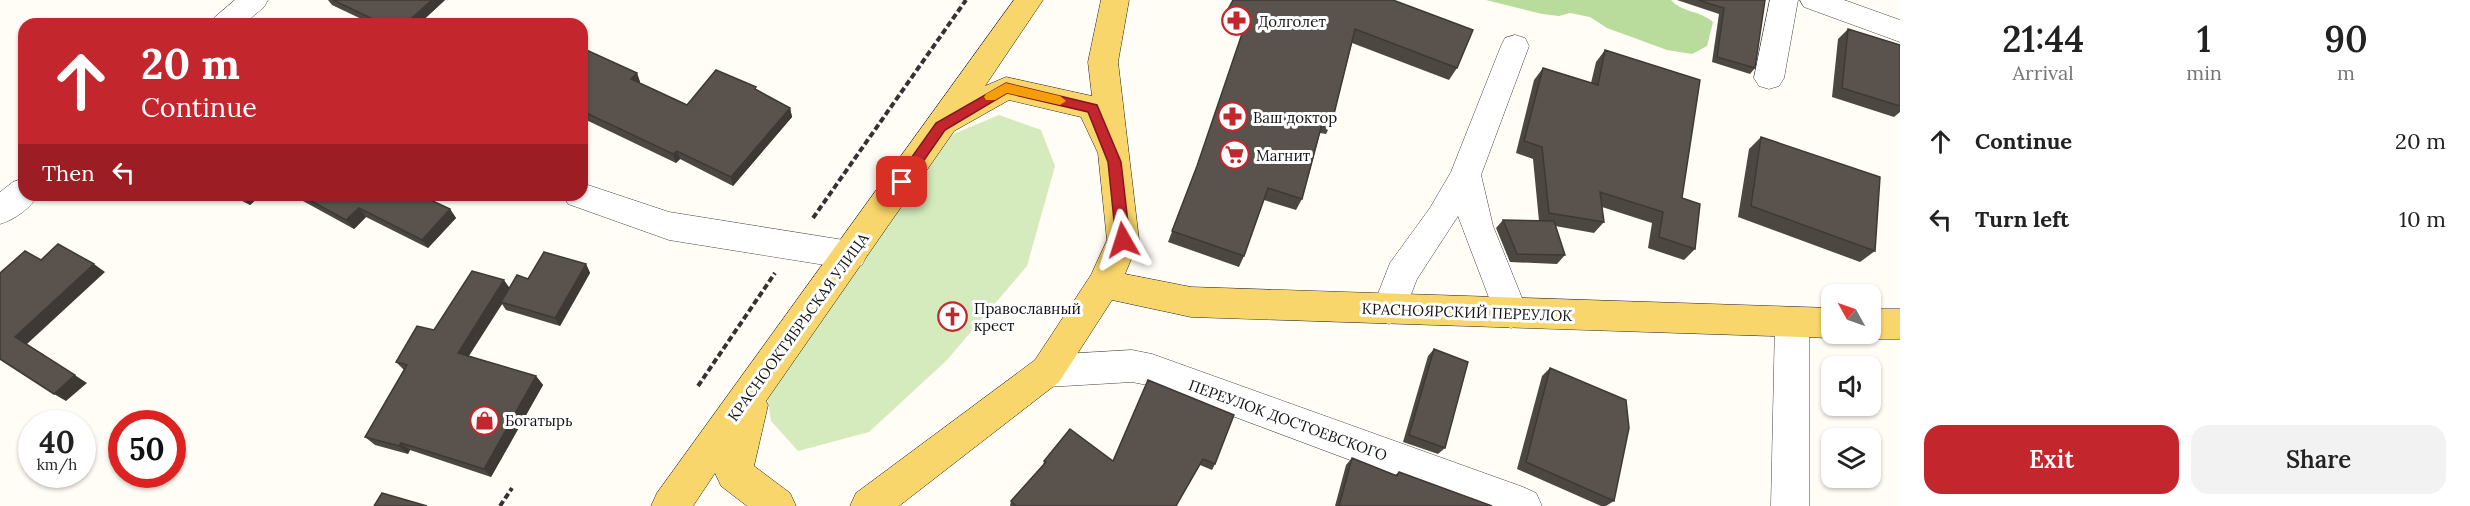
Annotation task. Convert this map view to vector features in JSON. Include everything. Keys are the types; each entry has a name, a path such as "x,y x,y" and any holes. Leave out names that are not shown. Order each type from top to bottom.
{"main road":[{"name":"КРАСНООКТЯБРЬСКАЯ УЛИЦА","path":"670,506 1029,0"},
{"path":"868,506 1047,371 1104,284 1123,240 1103,62 1115,0"},
{"path":"940,127 1006,88 1092,108 1115,162"},
{"name":"КРАСНОЯРСКИЙ ПЕРЕУЛОК","path":"1104,284 1191,302 1821,323"},
{"path":"1881,324 1900,324"},
{"path":"753,391 734,473 777,506"}],"street":[{"path":"1769,78 1784,0"},
{"path":"1814,0 1900,31"},
{"path":"1389,309 1402,273 1441,218 1465,175 1515,46"},
{"path":"1465,175 1477,226 1511,313"},
{"path":"0,211 18,196"},
{"path":"588,198 669,226 850,255"},
{"path":"1790,506 1792,323"},
{"name":"ПЕРЕУЛОК ДОСТОЕВСКОГО","path":"1047,371 1132,366 1152,370 1523,506"}],"path":[{"path":"698,386 793,246 966,0"},
{"path":"500,506 512,488"}],"green space":[{"path":"1486,0 1671,0 1680,7 1713,22 1707,46 1692,54 1667,50 1607,28 1590,17 1570,13 1559,16 1542,14"},
{"path":"999,115 1041,130 1055,166 1027,266 947,360 869,432 798,451 771,421 766,387 939,140"}],"building":[{"path":"333,0 432,0 412,18 370,18"},
{"path":"1233,0 1393,0 1473,30 1457,68 1355,29 1332,122 1323,120 1302,199 1268,188 1244,256 1172,231 1197,166 1247,19 1227,11"},
{"path":"1698,0 1765,0 1755,68 1717,57 1724,8"},
{"path":"1848,29 1900,45 1900,106 1842,88"},
{"path":"1605,50 1700,80 1682,198 1700,204 1695,249 1659,237 1663,212 1600,192 1604,222 1549,213 1542,147 1524,141 1543,68 1598,85"},
{"path":"588,51 637,73 631,79 687,105 716,70 756,87 755,89 790,108 731,177 677,151 673,154 588,114"},
{"path":"1761,137 1880,177 1875,251 1751,206"},
{"path":"311,201 433,201 450,209 422,240 359,208 346,220"},
{"path":"1503,220 1554,221 1565,255 1517,254"},
{"path":"58,244 94,264 15,337 75,375 54,394 0,359 0,273 25,251 41,260"},
{"path":"544,252 586,264 555,318 501,302 517,275 528,279"},
{"path":"472,271 504,280 458,353 536,376 484,469 401,443 399,446 365,437 407,365 396,362 417,326 434,330"},
{"path":"1434,349 1468,362 1445,448 1409,435"},
{"path":"1550,368 1626,400 1629,428 1614,501 1526,462"},
{"path":"1148,380 1234,415 1215,464 1203,459 1176,506 1016,506 1011,501 1046,462 1044,461 1070,429 1113,461"},
{"path":"1352,458 1397,476 1399,472 1492,506 1339,506"},
{"path":"382,493 427,506 374,506"}],"slow traffic":[{"path":"990,97 1006,88 1060,101"}],"place":[{"name":"Долголет","path":"1237,21"},
{"name":"Ваш доктор","path":"1232,117"},
{"name":"Магнит","path":"1235,155"},
{"name":"Православный крест","path":"953,317"},
{"name":"Богатырь","path":"484,420"}],"route":[{"path":"902,182 940,127 1006,88 1092,108 1115,162 1123,240"}]}
